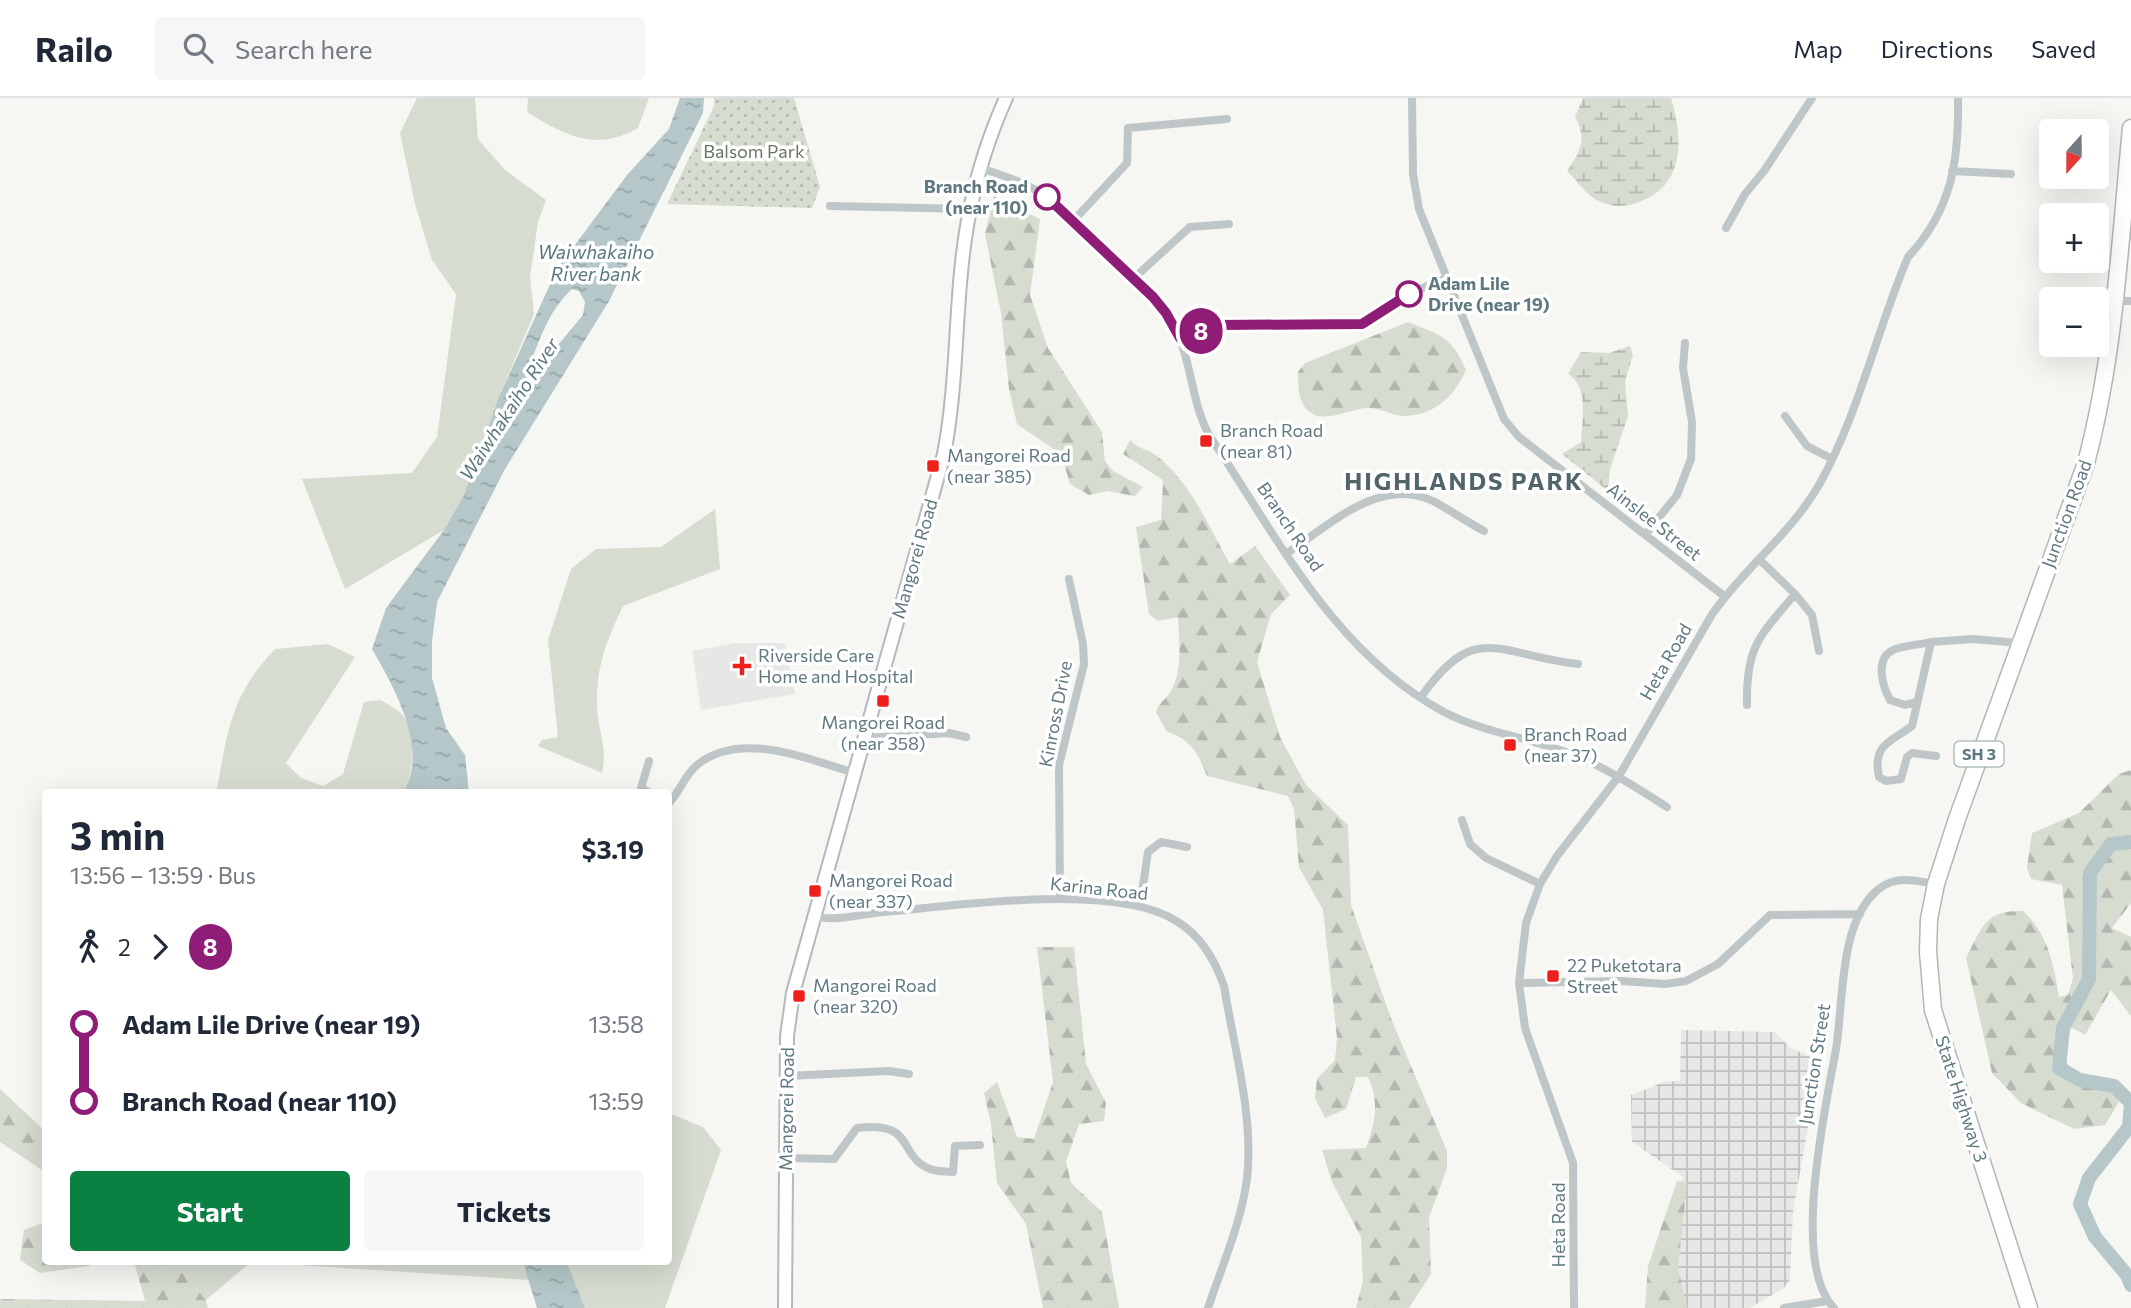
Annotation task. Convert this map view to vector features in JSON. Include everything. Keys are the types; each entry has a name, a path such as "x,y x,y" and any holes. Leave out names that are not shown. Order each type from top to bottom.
{"highway":[{"name":"Junction Road","path":"1936,884 2019,643 2086,463 2101,408 2131,128"},
{"name":"State Highway 3","path":"1936,884 1929,919 1928,952 1933,1010 2029,1308"}],"street":[{"name":"Mangorei Road","path":"785,1308 787,1076 793,993 866,738 948,433 971,209 980,168 1006,98"},
{"name":"Ainslee Street","path":"1412,98 1416,196 1446,278 1508,425 1519,437 1724,596"},
{"path":"1726,228 1745,194 1764,171 1812,98"},
{"name":"Heta Road","path":"1574,1308 1573,1163 1525,1028 1519,983 1526,923 1540,884 1557,856 1619,776 1724,596 1796,519 1832,459 1908,257 1928,236 1940,216 1951,187 1958,98"},
{"path":"1074,220 1127,163 1128,128 1227,119"},
{"name":"Branch Road","path":"980,168 1047,197 1135,278 1166,313 1180,338 1204,425 1333,620 1365,656 1444,712 1492,732 1555,748 1619,776 1667,807"},
{"path":"1952,171 2011,174"},
{"path":"830,206 971,209"},
{"path":"1135,278 1191,227 1228,224"},
{"path":"1180,338 1217,325 1362,324 1376,317 1395,300 1446,278"},
{"path":"2114,301 2131,301"},
{"path":"1645,535 1677,495 1690,459 1692,422 1683,368 1685,343"},
{"path":"1785,416 1807,446 1832,459"},
{"path":"1287,553 1350,511 1375,498 1391,495 1411,495 1432,501 1484,531"},
{"path":"1759,559 1812,615 1819,651"},
{"name":"Kinross Drive","path":"1060,899 1059,765 1084,664 1083,644 1069,579"},
{"path":"1747,705 1746,678 1753,648 1795,594"},
{"path":"1916,702 1905,705 1890,701 1881,680 1885,657 1892,650 1931,642 1973,639 2019,643"},
{"path":"1931,642 1912,726 1886,741 1881,749 1879,777 1897,782 1901,779 1907,757 1912,753 1936,756"},
{"path":"1421,697 1441,668 1459,654 1481,647 1503,648 1540,660 1578,664"},
{"path":"866,738 949,733 966,737"},
{"path":"672,798 691,771 705,759 753,748 780,750 855,773"},
{"path":"642,789 640,788 649,761"},
{"path":"1462,820 1470,844 1486,858 1540,884"},
{"path":"1140,906 1148,852 1161,842 1188,847"},
{"name":"Junction Street","path":"1831,1305 1817,1275 1814,1251 1818,1149 1836,1047 1846,956 1860,915 1879,889 1900,878 1936,884"},
{"name":"Karina Road","path":"814,916 1060,899 1140,906 1177,921 1194,935 1210,955 1224,986 1247,1125 1248,1162 1239,1215 1208,1308"},
{"path":"1519,983 1622,981 1665,984 1686,981 1718,964 1770,915 1860,915"},
{"path":"787,1076 889,1071 909,1074"},
{"path":"786,1158 834,1159 857,1128 875,1126 891,1128 923,1165 934,1171 953,1172 955,1146 980,1145"},
{"path":"1784,1308 1831,1305"}],"shaded area":[{"name":"Riverside Care Home and Hospital","path":"735,643 785,643 795,694 701,710 692,651"},
{"path":"1681,1030 1774,1032 1791,1048 1820,1061 1793,1211 1790,1280 1784,1288 1750,1308 1679,1308 1671,1258 1683,1177 1632,1142 1631,1095 1664,1082 1680,1081"}],"green space":[{"path":"417,98 475,98 478,139 505,170 546,200 538,222 530,277 534,314 498,399 464,495 444,530 345,589 302,479 412,473 437,437 456,294 432,260 415,204 400,133"},
{"path":"528,98 649,98 638,128 623,135 595,140 568,134 527,112"},
{"name":"Balsom Park","path":"714,98 794,98 820,187 812,208 667,204 714,106"},
{"path":"1583,98 1671,98 1677,126 1678,155 1668,180 1659,191 1634,204 1611,205 1590,195 1567,171 1581,145 1581,132 1575,117"},
{"path":"994,196 1040,219 1030,295 1048,348 1102,432 1105,461 1113,471 1143,487 1135,496 1107,491 1089,495 1070,484 1061,454 1017,424 1009,389 1001,313 985,234"},
{"path":"1408,322 1444,338 1456,350 1466,370 1456,388 1443,402 1426,412 1405,416 1368,408 1323,416 1306,409 1299,394 1298,377 1298,372 1305,363"},
{"path":"1630,346 1633,355 1625,382 1628,416 1610,469 1608,491 1562,454 1581,442 1582,395 1575,379 1568,374 1581,352 1609,353"},
{"path":"1130,440 1157,456 1180,479 1230,564 1255,546 1290,595 1271,614 1257,662 1280,737 1306,785 1348,825 1351,905 1392,1021 1447,1151 1447,1168 1429,1218 1431,1274 1409,1308 1356,1308 1363,1281 1361,1237 1332,1182 1322,1150 1366,1148 1374,1121 1374,1095 1368,1077 1356,1077 1346,1109 1325,1118 1315,1098 1317,1079 1335,1060 1337,1038 1323,910 1299,867 1294,809 1288,796 1207,776 1193,748 1167,732 1156,712 1170,692 1178,672 1178,617 1158,621 1149,614 1136,527 1161,520 1163,480 1123,454"},
{"path":"715,509 720,569 623,606 612,631 600,667 597,693 604,756 602,773 538,746 542,740 558,737 548,640 571,569 596,549 661,547"},
{"path":"328,644 355,657 286,763 301,778 323,786 343,774 364,702 381,700 402,714 411,734 411,766 404,789 217,789 228,733 240,699 248,683 275,649"},
{"path":"2131,770 2131,903 2112,928 2131,937 2131,1016 2111,990 2085,1035 2067,1025 2065,1043 2065,1057 2074,1074 2122,1097 2105,1125 2074,1129 2021,1103 1992,1073 1966,958 1981,930 1992,918 2000,914 2023,911 2044,940 2052,962 2059,997 2068,995 2073,978 2062,885 2031,879 2027,868 2032,833 2079,813 2119,774"},
{"path":"1037,947 1074,947 1086,1064 1106,1103 1104,1121 1079,1124 1066,1162 1071,1183 1102,1212 1119,1308 1043,1308 1026,1224 997,1183 991,1124 984,1093 997,1082 1017,1137 1034,1139 1053,1082"},
{"path":"0,1089 42,1128 42,1170 0,1142"},
{"path":"672,1114 703,1127 721,1150 665,1308 585,1308 568,1265 672,1265"},
{"path":"1677,1181 1687,1182 1678,1268 1687,1308 1645,1308 1648,1266"},
{"path":"42,1223 42,1265 89,1266 40,1273 20,1260 24,1230"},
{"path":"135,1265 177,1265 206,1300 208,1308 0,1308 0,1299 145,1301"},
{"path":"177,1265 247,1265 206,1300"},
{"path":"297,1265 524,1265 529,1280"}],"water":[{"name":"Waiwhakaiho River bank","path":"680,98 704,98 703,113 609,301 505,469 437,602 432,641 432,678 446,728 465,755 469,789 404,789 410,777 413,759 411,739 399,700 372,649 386,608 444,530 464,495 498,399 557,269 627,175 669,129","holes":["572,289 579,291 585,302 583,315 529,380 525,376 539,341 563,298"]},
{"path":"524,1265 568,1265 585,1308 537,1308"}],"waterway":[{"path":"2131,842 2111,844 2090,873 2089,979 2063,1028 2059,1068 2080,1080 2114,1086 2131,1103 2129,1127 2089,1178 2080,1204 2095,1237 2127,1275 2131,1285"}],"bus line":[{"name":"8","path":"1047,197 1153,297 1180,338 1217,325 1362,324 1371,321 1395,300 1409,294"}],"place":[{"name":"Branch Road (near 110)","path":"1047,197"},
{"name":"Adam Lile Drive (near 19)","path":"1409,294"},
{"name":"Branch Road (near 81)","path":"1206,441"},
{"name":"Mangorei Road (near 385)","path":"933,466"},
{"name":"Riverside Care Home and Hospital","path":"742,666"},
{"name":"Mangorei Road (near 358)","path":"883,701"},
{"name":"Branch Road (near 37)","path":"1510,745"},
{"name":"Mangorei Road (near 337)","path":"815,891"},
{"name":"22 Puketotara Street","path":"1553,976"},
{"name":"Mangorei Road (near 320)","path":"799,996"}],"district":[{"name":"HIGHLANDS PARK","path":"1464,482"}],"water label":[{"name":"Waiwhakaiho River","path":"509,409"}]}
